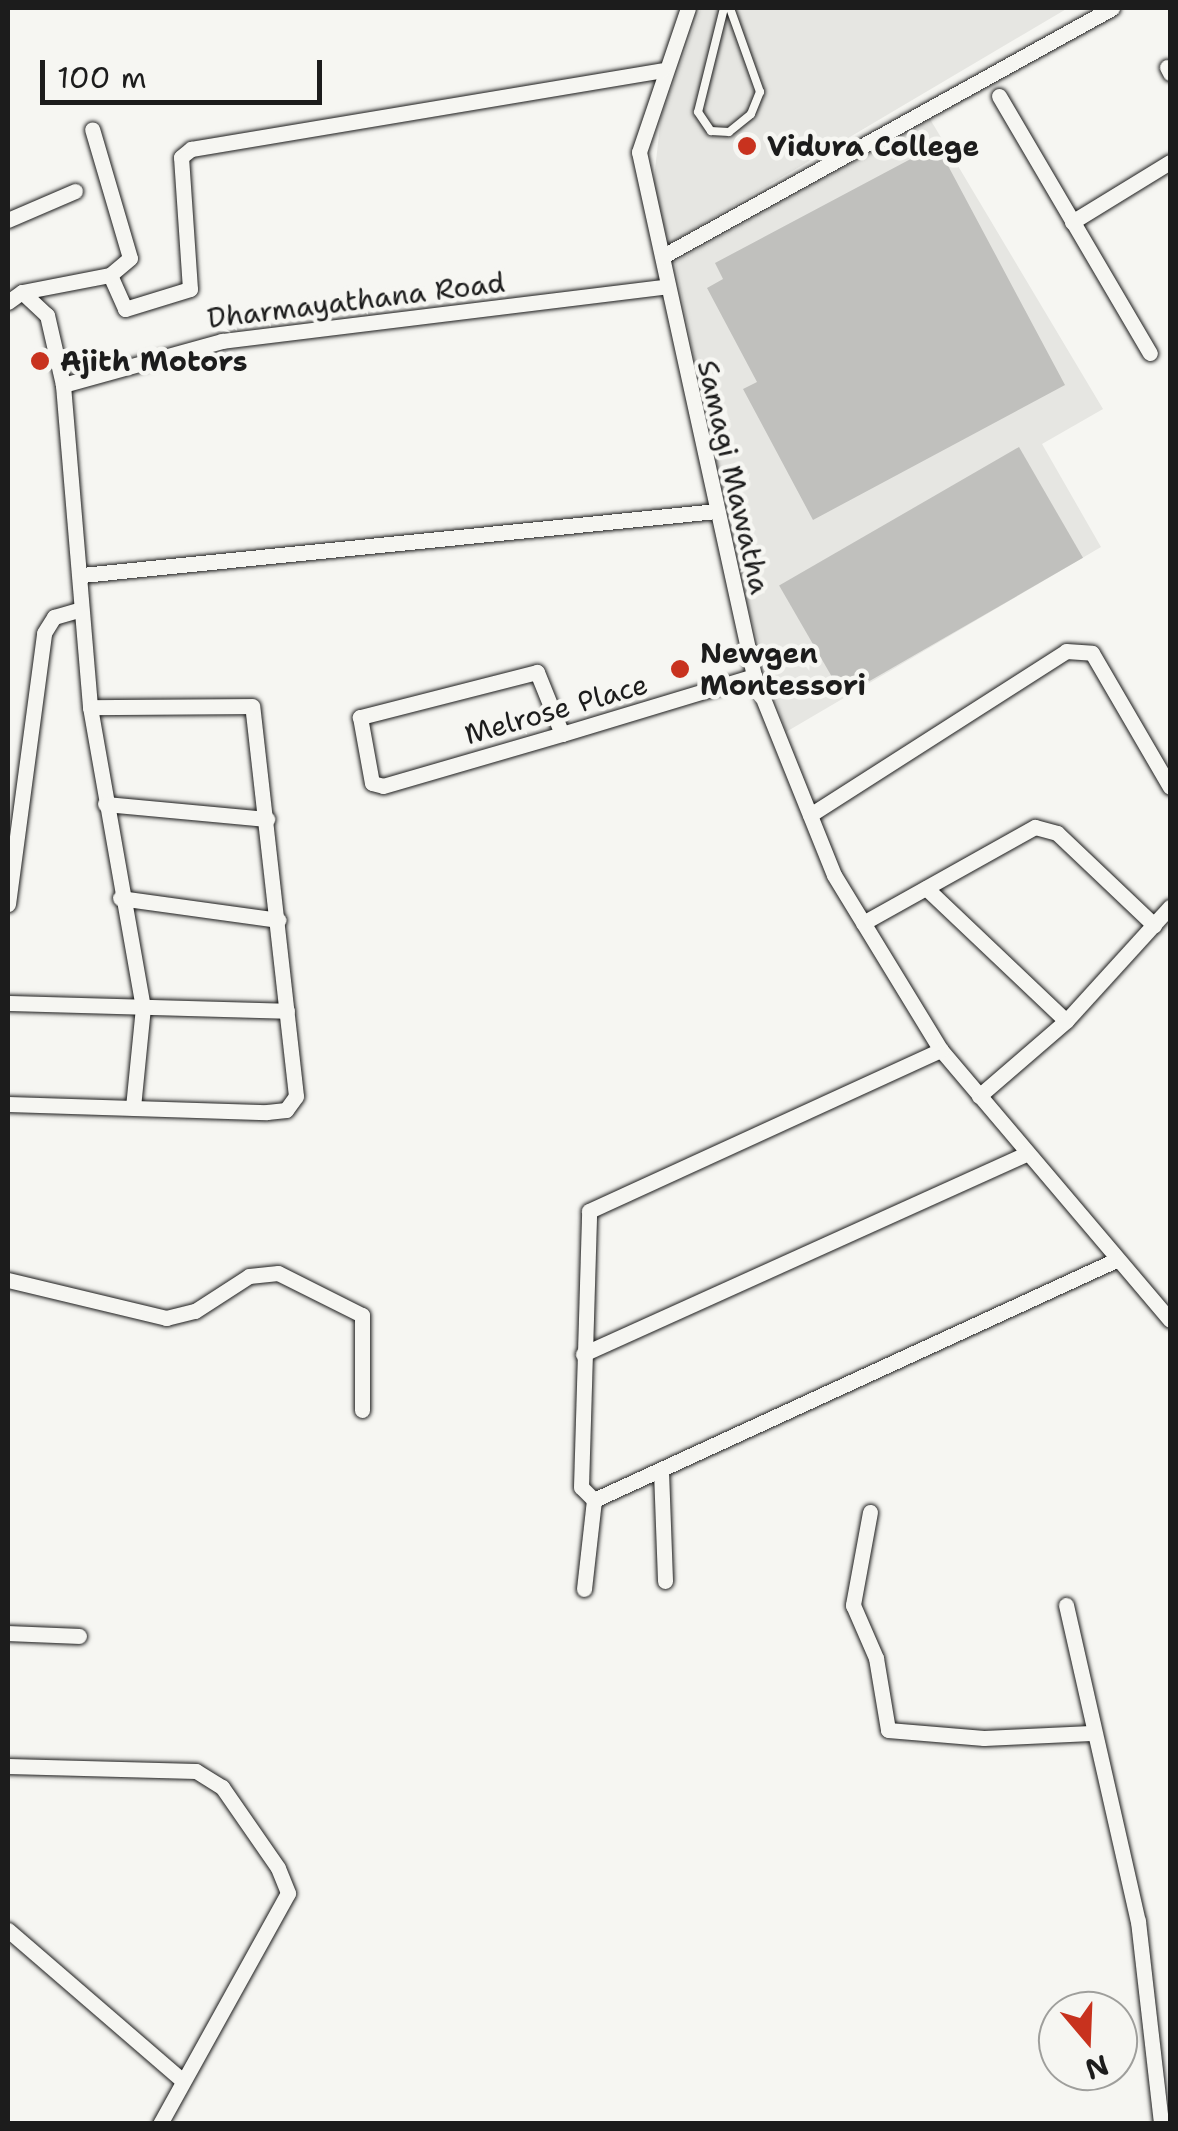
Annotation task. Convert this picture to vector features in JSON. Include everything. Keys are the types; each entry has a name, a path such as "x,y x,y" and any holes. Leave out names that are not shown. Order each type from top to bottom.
{"street":[{"name":"Samagi Mawatha","path":"688,8 662,70 639,152 663,256 664,287 754,676 810,816 863,923 941,1050 1170,1320"},
{"path":"663,256 1112,8"},
{"path":"110,275 124,309 190,289 182,156 191,148 662,70"},
{"path":"999,96 1150,353"},
{"path":"8,302 22,292 110,275 130,258 92,128"},
{"path":"1072,222 1170,162"},
{"path":"8,220 76,191"},
{"name":"Dharmayathana Road","path":"63,386 222,341 664,287"},
{"path":"22,292 47,314 63,386 82,575 80,610 90,707 120,898 143,1007 133,1108"},
{"path":"82,575 716,511"},
{"path":"8,898 44,633 54,618 80,610"},
{"path":"810,816 1066,651 1092,653 1170,787"},
{"name":"Melrose Place","path":"562,734 544,684 525,672 360,716 372,783 562,734 754,676"},
{"path":"8,1104 286,1110 296,1096 252,706 90,707"},
{"path":"105,804 267,819"},
{"path":"863,923 1035,827 1057,833 1154,925"},
{"path":"926,888 1066,1020"},
{"path":"120,898 278,920"},
{"path":"978,1096 1066,1020 1170,907"},
{"path":"8,1003 287,1010"},
{"path":"594,1500 580,1488 585,1230 597,1203 941,1050"},
{"path":"583,1354 1026,1154"},
{"path":"594,1500 1116,1260"},
{"path":"8,1280 166,1318 195,1312 249,1276 278,1272 362,1315 362,1410"},
{"path":"661,1470 664,1581"},
{"path":"584,1589 594,1500"},
{"path":"870,1512 853,1605 876,1658 888,1730 984,1738 1092,1732"},
{"path":"1066,1606 1138,1921 1161,2124"},
{"path":"8,1633 79,1636"},
{"path":"8,1766 196,1771 222,1787 278,1868 288,1893 160,2124"},
{"path":"8,1930 182,2080"}],"lane":[{"path":"727,8 760,92 740,123 711,131 698,112 727,8"}],"shaded area":[{"name":"Vidura College","path":"701,8 1068,8 669,244 653,187 661,117"},
{"path":"930,119 1103,409 1042,444 1101,547 786,732 736,569 675,262"}],"building":[{"path":"937,145 1065,385 813,520 743,389 757,382 707,288 723,279 715,263"},
{"path":"1019,447 1083,558 843,696 779,586"}],"place":[{"name":"Vidura College","path":"747,146"},
{"name":"Ajith Motors","path":"40,361"},
{"name":"Newgen Montessori","path":"680,669"}]}
